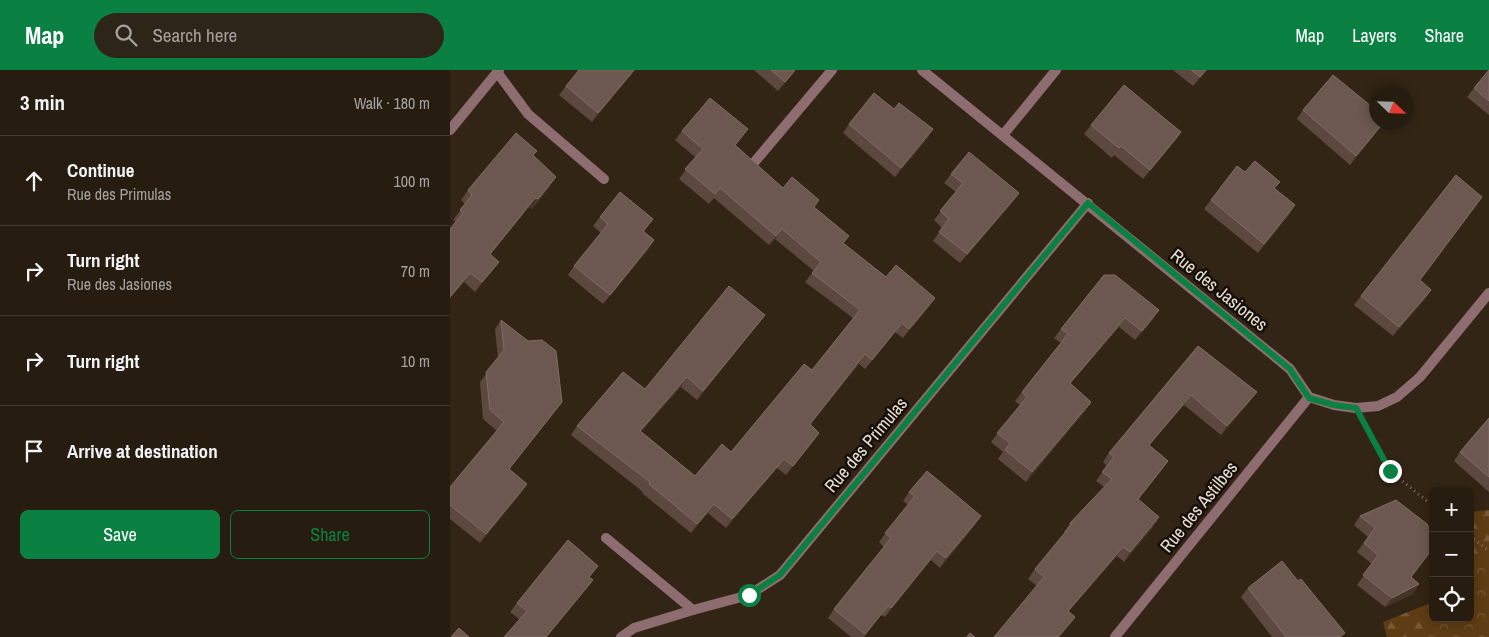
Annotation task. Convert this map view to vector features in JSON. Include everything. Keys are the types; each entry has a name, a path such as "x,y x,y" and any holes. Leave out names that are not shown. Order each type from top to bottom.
{"street":[{"path":"752,165 832,70"},
{"name":"Rue des Jasiones","path":"922,70 1290,369 1309,398"},
{"path":"1003,135 1056,70"},
{"path":"450,130 497,71 528,114 604,180"},
{"name":"Rue des Primulas","path":"621,637 634,628 749,595 780,575 1088,203"},
{"path":"1309,398 1334,405 1356,408 1378,406 1397,397 1420,377 1489,293"},
{"name":"Rue des Astilbes","path":"1115,637 1309,398"},
{"path":"606,538 693,610"}],"path":[{"path":"1356,408 1390,471 1429,503"},
{"path":"1474,539 1489,551"}],"green space":[{"path":"1489,510 1489,637 1387,637 1383,622 1429,604 1429,622 1474,622 1474,512"},
{"path":"1489,551 1489,637 1420,637 1432,622 1474,622 1474,569"}],"building":[{"path":"579,70 634,70 598,113 566,86"},
{"path":"771,70 795,70 785,82"},
{"path":"1191,70 1206,70 1200,77"},
{"path":"1489,70 1489,101 1474,88"},
{"path":"1333,75 1369,104 1369,130 1377,130 1356,156 1303,110"},
{"path":"1124,85 1181,132 1150,170 1091,125"},
{"path":"874,93 894,109 899,103 933,129 901,168 849,124"},
{"path":"710,98 748,129 735,145 783,188 792,177 819,200 814,207 849,236 843,243 886,277 896,265 935,298 909,329 902,323 872,360 865,354 810,424 819,433 793,466 784,459 732,519 714,504 697,524 649,484 650,482 577,426 623,372 645,389 729,286 765,315 703,391 687,377 640,431 695,476 722,444 731,452 804,364 812,370 860,310 812,273 821,262 782,229 776,236 720,188 715,194 685,169 703,149 682,131"},
{"path":"516,133 537,151 533,155 556,177 538,199 535,198 490,254 499,262 482,282 470,273 450,297 450,229 463,213 460,210 472,195 468,190"},
{"path":"969,152 1019,193 967,254 939,232 949,219 940,211 963,183 951,174"},
{"path":"1255,161 1280,182 1274,188 1295,205 1264,244 1211,200 1237,166 1245,172"},
{"path":"1456,175 1482,197 1420,280 1431,290 1399,327 1361,296"},
{"path":"620,192 653,219 643,231 654,240 610,295 574,266 608,224 600,217"},
{"path":"1104,275 1115,275 1159,310 1142,331 1125,318 1070,383 1091,402 1032,472 1005,450 1010,443 997,433 1027,397 1022,392 1068,334 1061,329"},
{"path":"501,320 528,341 542,340 556,351 562,402 509,469 527,484 486,534 450,505 450,487 504,422 490,410 486,372 504,350"},
{"path":"1198,346 1257,392 1227,426 1191,395 1149,445 1168,461 1138,499 1159,517 1130,552 1123,547 1068,611 1075,617 1058,637 994,637 1044,577 1035,569 1072,524 1070,523 1112,479 1102,472 1114,457 1109,453"},
{"path":"1489,418 1489,477 1460,452"},
{"path":"927,471 981,516 946,558 937,551 891,608 888,606 865,634 834,609 891,538 885,533 915,496 909,492"},
{"path":"1396,500 1427,524 1429,528 1429,553 1411,577 1419,584 1392,598 1363,575 1378,555 1364,543 1375,528 1360,516"},
{"path":"568,540 598,566 589,577 593,580 546,637 504,637 527,611 517,603"},
{"path":"1282,561 1298,581 1301,579 1345,633 1340,637 1286,637 1248,588"},
{"path":"459,628 469,637 451,637"},
{"path":"970,633 975,637 967,637"}],"route":[{"path":"749,595 780,575 1088,203 1290,369 1309,398 1334,405 1356,408 1390,471"}]}
